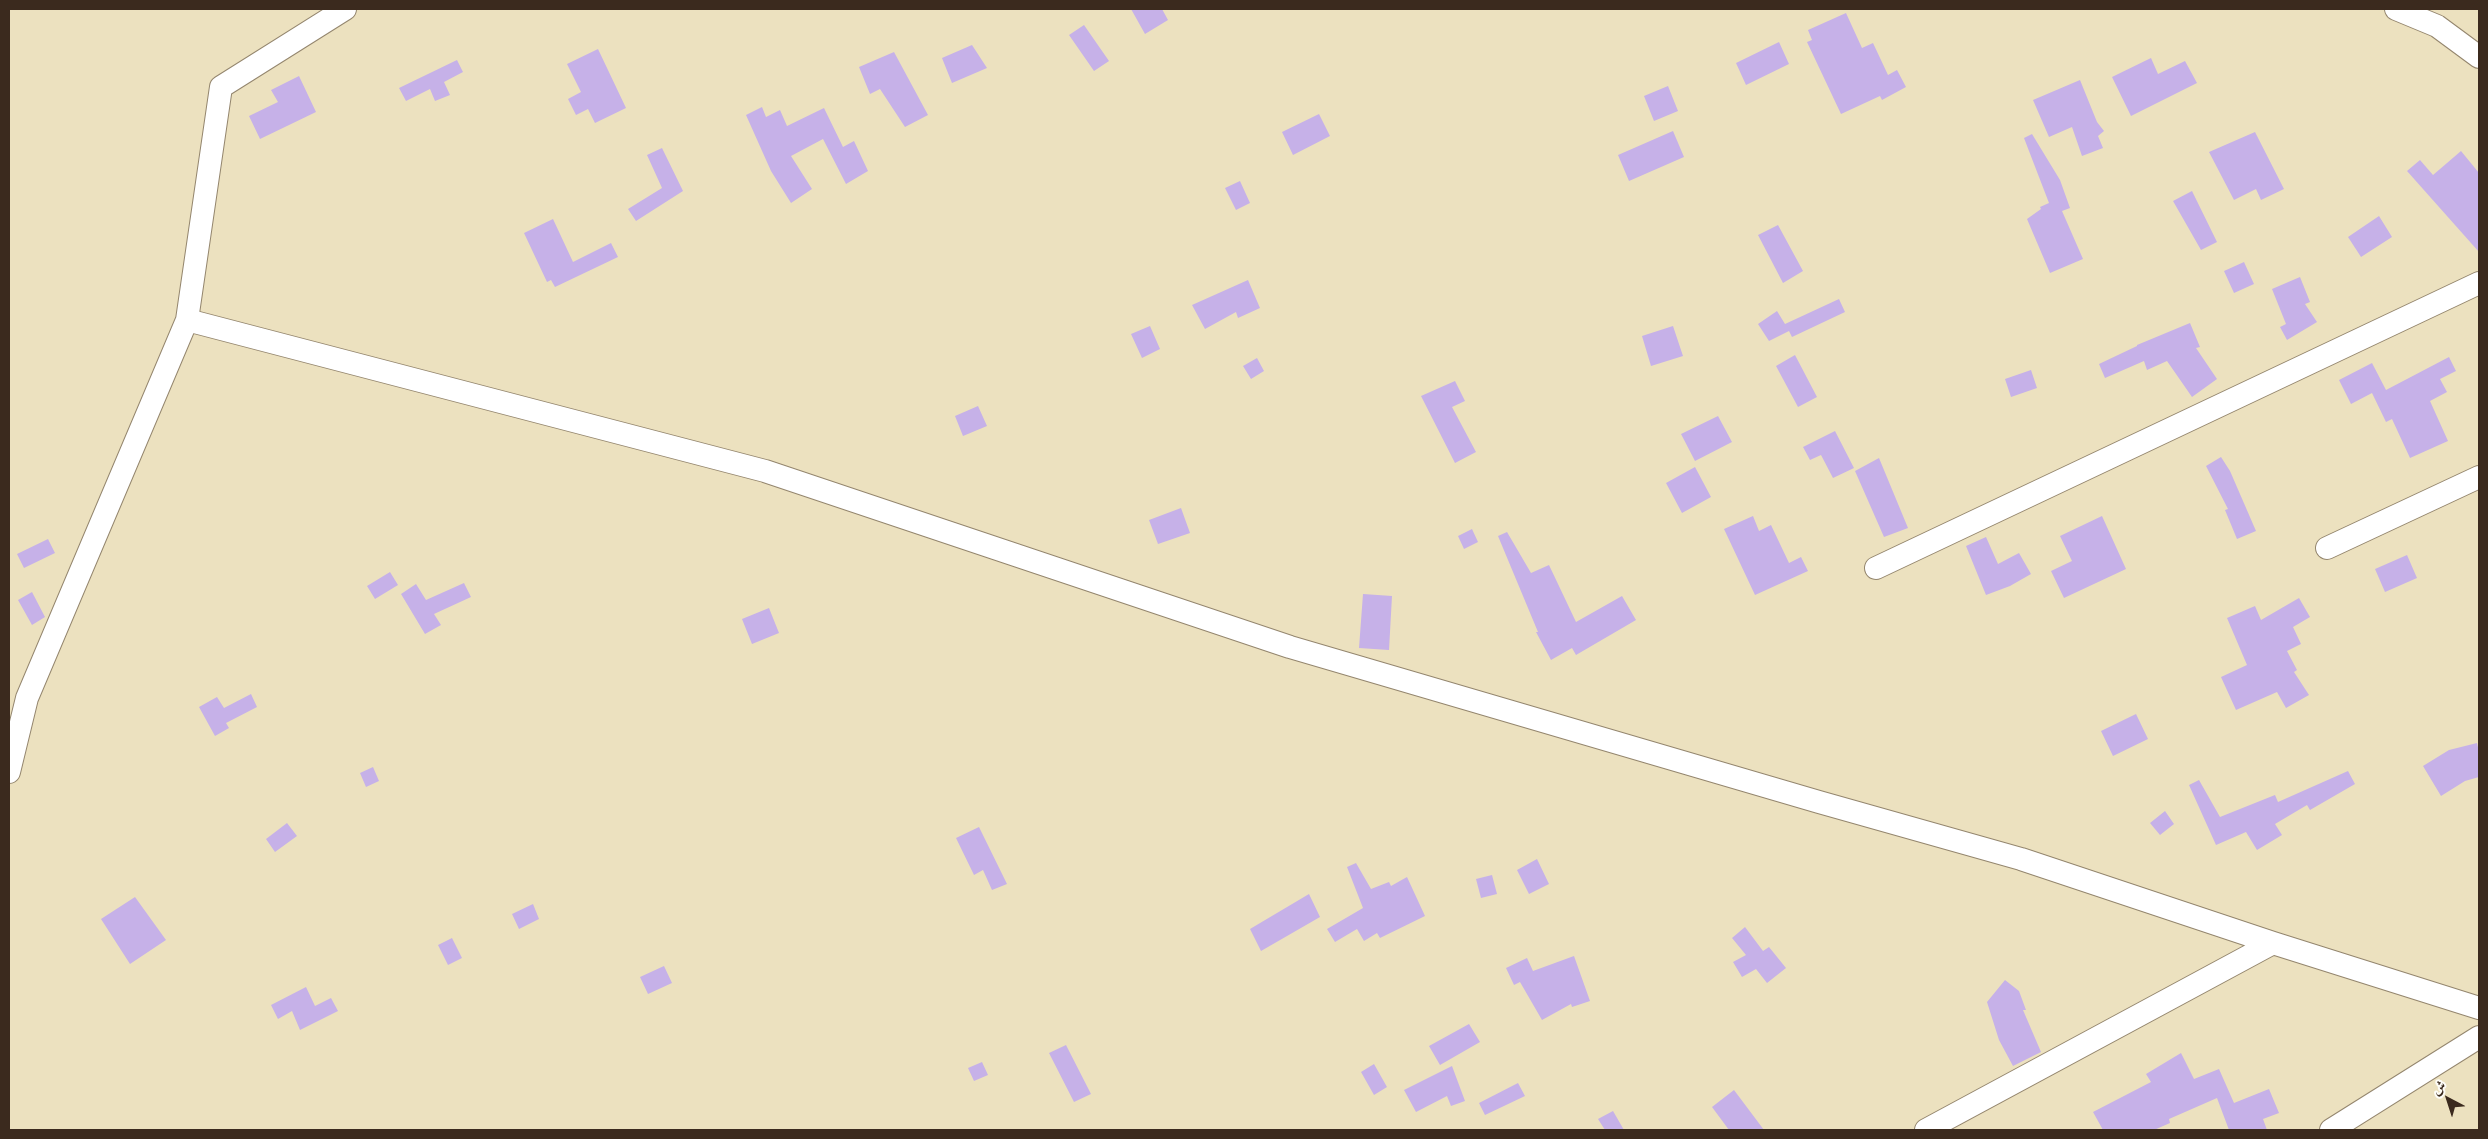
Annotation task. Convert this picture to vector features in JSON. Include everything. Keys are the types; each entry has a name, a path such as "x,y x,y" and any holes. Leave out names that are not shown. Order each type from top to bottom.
{"street":[{"path":"9,772 27,698 187,320 221,87 345,9"},
{"path":"2396,9 2437,26 2479,57"},
{"path":"1876,568 2479,283"},
{"path":"187,320 765,471 1290,647 1819,802 2021,859 2272,943 2479,1008"},
{"path":"2327,548 2479,477"},
{"path":"1927,1130 2272,943"},
{"path":"2331,1130 2479,1037"}],"building":[{"path":"1131,9 1162,9 1168,20 1145,34"},
{"path":"1846,13 1862,48 1873,43 1888,75 1897,70 1906,87 1882,100 1880,96 1841,114 1807,42 1812,40 1808,30"},
{"path":"1084,25 1109,61 1094,71 1069,35"},
{"path":"1779,42 1789,64 1746,85 1736,63"},
{"path":"972,45 987,68 952,83 942,58"},
{"path":"598,49 626,108 595,123 588,109 576,115 568,99 581,92 567,64"},
{"path":"894,52 928,115 905,127 880,89 870,94 859,67"},
{"path":"2151,58 2158,74 2185,61 2197,83 2131,116 2112,77"},
{"path":"457,60 463,72 444,82 450,95 435,101 430,89 406,101 399,88"},
{"path":"299,76 316,112 260,139 249,116 278,102 271,90"},
{"path":"2080,80 2097,122 2104,131 2098,136 2103,148 2082,156 2072,127 2049,137 2033,100"},
{"path":"1668,86 1678,111 1654,121 1644,96"},
{"path":"762,107 766,117 780,110 787,126 824,108 843,147 854,141 868,171 846,184 823,139 791,156 812,189 791,203 771,171 746,115"},
{"path":"1319,114 1330,136 1293,155 1282,132"},
{"path":"1673,131 1684,157 1629,181 1618,155"},
{"path":"2255,132 2284,189 2261,200 2256,189 2234,200 2209,152"},
{"path":"2032,134 2060,180 2070,208 2062,211 2083,259 2050,273 2027,219 2041,209 2040,207 2049,203 2024,138"},
{"path":"662,148 683,191 636,221 628,209 662,188 647,155"},
{"path":"2461,151 2479,173 2479,252 2407,171 2420,160 2433,175"},
{"path":"1240,181 1250,203 1236,210 1225,188"},
{"path":"2192,191 2217,242 2201,250 2173,201"},
{"path":"2379,216 2392,237 2361,257 2348,237"},
{"path":"553,219 573,262 611,243 618,257 555,287 551,280 547,282 524,233"},
{"path":"1778,225 1803,271 1783,283 1758,235"},
{"path":"2244,262 2254,284 2234,293 2224,271"},
{"path":"2300,277 2310,302 2305,304 2317,322 2287,340 2280,327 2286,324 2272,289"},
{"path":"1248,280 1260,308 1238,318 1236,312 1205,329 1192,305"},
{"path":"1839,299 1845,312 1792,337 1789,331 1769,341 1758,324 1777,311 1785,324"},
{"path":"2190,323 2200,347 2196,348 2217,379 2192,397 2167,361 2147,370 2144,361 2105,378 2099,364 2137,345"},
{"path":"1150,326 1160,349 1142,358 1131,334"},
{"path":"1673,326 1683,356 1651,366 1642,336"},
{"path":"1795,355 1817,397 1798,407 1776,366"},
{"path":"2449,357 2456,371 2440,379 2447,392 2430,401 2448,441 2410,458 2392,419 2386,422 2372,393 2351,404 2339,380 2372,363 2386,390"},
{"path":"1257,358 1264,371 1251,379 1243,366"},
{"path":"2031,370 2037,388 2011,397 2005,379"},
{"path":"1455,381 1465,401 1452,407 1476,452 1455,463 1421,396"},
{"path":"978,406 987,426 963,436 955,416"},
{"path":"1718,416 1732,442 1695,461 1681,434"},
{"path":"1835,431 1854,468 1833,478 1821,455 1810,460 1803,447"},
{"path":"2221,457 2230,471 2256,531 2237,539 2225,510 2228,509 2206,466"},
{"path":"1879,458 1908,528 1884,537 1855,471"},
{"path":"1695,467 1711,497 1682,513 1666,483"},
{"path":"1181,508 1190,533 1158,544 1149,520"},
{"path":"1753,516 1759,531 1771,525 1789,563 1801,557 1808,571 1755,595 1724,529"},
{"path":"2102,516 2126,569 2064,598 2051,571 2072,561 2060,536"},
{"path":"1472,529 1478,542 1464,549 1458,536"},
{"path":"1507,532 1531,573 1549,565 1576,622 1622,596 1636,620 1576,655 1572,648 1551,660 1536,632 1538,632 1498,536"},
{"path":"1986,537 1998,564 2019,553 2031,574 2010,586 1986,595 1966,546"},
{"path":"48,539 55,553 24,568 17,554"},
{"path":"2407,555 2417,578 2385,592 2375,569"},
{"path":"390,572 398,585 375,599 367,586"},
{"path":"464,583 471,597 434,614 441,625 425,634 401,594 416,584 426,600"},
{"path":"32,592 45,617 32,625 18,600"},
{"path":"1363,594 1392,596 1389,650 1359,648"},
{"path":"2299,598 2310,617 2293,627 2301,644 2287,651 2297,670 2294,672 2309,695 2286,708 2277,692 2236,710 2221,677 2247,665 2227,618 2255,606 2261,620"},
{"path":"769,608 779,633 752,644 742,619"},
{"path":"251,694 257,707 226,723 229,728 215,736 199,707 217,697 224,708"},
{"path":"2136,714 2148,739 2113,756 2101,731"},
{"path":"2477,743 2479,777 2465,781 2441,796 2423,766 2449,750"},
{"path":"373,767 379,781 366,787 360,773"},
{"path":"2348,771 2355,784 2310,810 2307,805 2275,824 2282,835 2257,850 2246,832 2216,845 2189,785 2199,780 2220,817 2275,795 2278,802"},
{"path":"2165,811 2174,824 2160,835 2150,823"},
{"path":"287,823 297,836 275,852 266,839"},
{"path":"979,827 1007,884 992,890 983,870 974,875 956,838"},
{"path":"1537,859 1549,884 1529,894 1517,870"},
{"path":"1356,863 1371,889 1389,882 1391,886 1407,877 1425,916 1380,938 1377,933 1364,941 1357,929 1335,942 1327,929 1363,908 1347,867"},
{"path":"1492,875 1497,894 1481,898 1476,879"},
{"path":"1309,894 1320,917 1261,951 1250,929"},
{"path":"135,897 166,940 130,964 101,919"},
{"path":"533,904 539,919 519,929 512,914"},
{"path":"1745,927 1763,951 1769,947 1786,968 1767,983 1756,969 1742,977 1733,962 1746,955 1732,938"},
{"path":"452,938 462,958 448,965 438,945"},
{"path":"1574,956 1590,1001 1572,1007 1571,1004 1542,1020 1520,982 1514,985 1506,968 1527,958 1533,971"},
{"path":"664,966 672,983 648,994 640,977"},
{"path":"2005,980 2019,991 2026,1010 2023,1010 2041,1052 2013,1066 1999,1040 1987,1002"},
{"path":"306,987 315,1006 331,998 338,1011 300,1030 292,1011 278,1019 271,1005"},
{"path":"1469,1024 1480,1042 1440,1065 1429,1046"},
{"path":"1066,1045 1091,1094 1074,1102 1049,1053"},
{"path":"2181,1053 2194,1079 2219,1069 2234,1103 2269,1089 2279,1113 2263,1119 2267,1130 2229,1130 2217,1098 2169,1119 2170,1123 2154,1130 2103,1130 2093,1112 2151,1082 2146,1074"},
{"path":"982,1062 988,1075 974,1081 968,1068"},
{"path":"1374,1064 1387,1087 1374,1095 1361,1072"},
{"path":"1452,1066 1465,1101 1451,1106 1447,1096 1416,1112 1404,1090"},
{"path":"1518,1083 1525,1096 1485,1115 1479,1103"},
{"path":"1734,1090 1764,1130 1729,1130 1712,1107"},
{"path":"1613,1111 1624,1130 1605,1130 1598,1119"}]}
